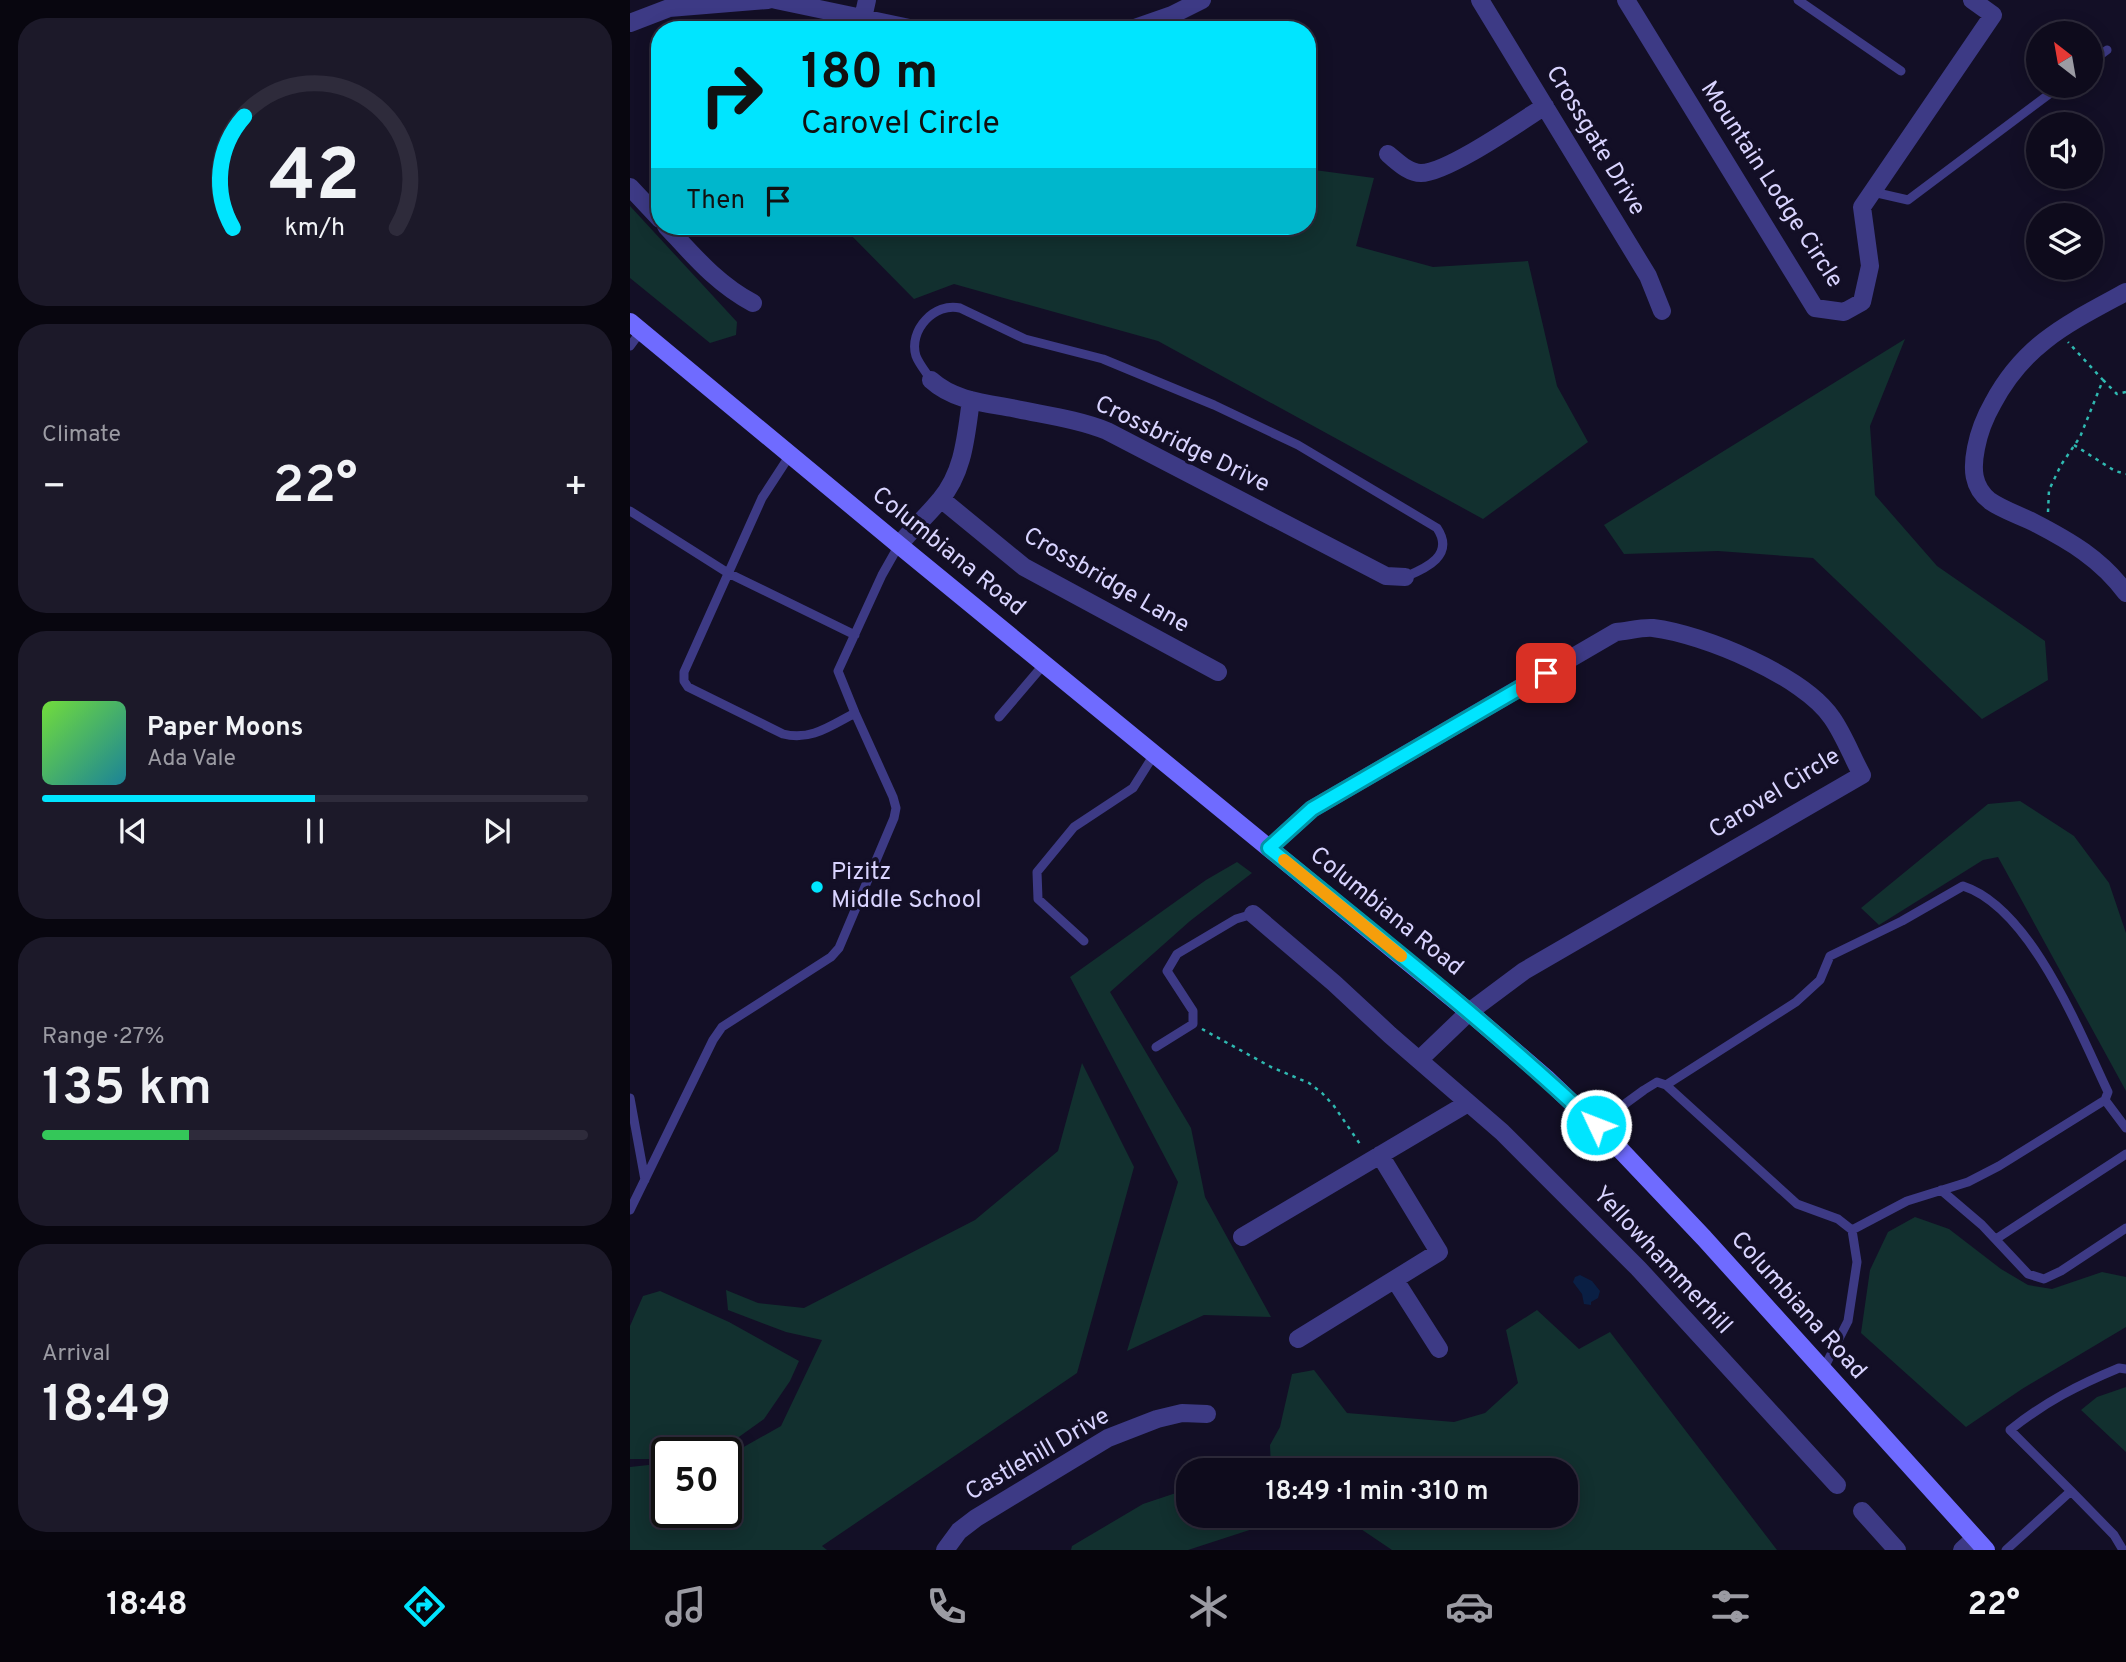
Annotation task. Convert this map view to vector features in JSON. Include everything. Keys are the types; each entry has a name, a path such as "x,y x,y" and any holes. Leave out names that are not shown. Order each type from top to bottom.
{"main road":[{"name":"Columbiana Road","path":"635,327 1546,1078 1596,1125 1704,1238 1823,1370 1974,1546"}],"street":[{"path":"630,23 669,8 768,0"},
{"path":"776,0 877,21"},
{"path":"863,18 867,0"},
{"path":"1154,21 1202,0"},
{"name":"Crossgate Drive","path":"1480,0 1648,276 1662,311"},
{"name":"Mountain Lodge Circle","path":"1626,0 1815,308 1844,312 1862,302 1870,266 1862,207 1993,15 1972,0"},
{"path":"1388,154 1405,167 1419,173 1438,170 1545,106"},
{"path":"630,187 651,209"},
{"path":"674,235 717,280 733,293 753,303"},
{"path":"2126,292 2043,340 2020,362 1986,415 1978,436 1973,463 1979,489 1988,500 2047,529 2092,557 2108,570 2126,593"},
{"name":"Crossbridge Drive","path":"931,380 941,389 971,400 1084,422 1107,431 1386,576 1405,577"},
{"path":"899,545 912,528 942,499 954,480 963,453 971,400"},
{"name":"Crossbridge Lane","path":"942,499 1024,567 1218,672"},
{"name":"Carovel Circle","path":"1269,848 1312,809 1616,632 1651,628 1693,636 1752,661 1805,690 1832,717 1861,775 1524,971 1469,1012"},
{"name":"Yellowhammerhill","path":"1253,914 1502,1132 1638,1268 1837,1485"},
{"path":"1419,1060 1469,1012"},
{"path":"1242,1237 1468,1103"},
{"path":"1298,1339 1439,1252 1376,1157"},
{"path":"1395,1280 1439,1349"},
{"name":"Castlehill Drive","path":"945,1550 959,1531 976,1518 1097,1443 1157,1419 1182,1413 1207,1414"},
{"path":"1862,1511 1897,1550"}],"lane":[{"path":"1798,0 1901,71"},
{"path":"1873,192 1908,200 2044,98"},
{"path":"931,380 916,358 915,341 926,320 935,311 951,306 1025,339 1103,359 1170,386 1298,444 1437,528 1443,538 1441,553 1422,570 1405,577"},
{"path":"630,346 635,327"},
{"path":"790,455 762,498 684,672 684,681 688,687 783,734 797,737 816,733 855,713"},
{"path":"630,511 728,573 855,635"},
{"path":"630,1210 713,1040 722,1027 831,957 839,948 894,818 896,808 893,797 838,671 882,575 899,545"},
{"path":"999,717 1045,663"},
{"path":"1084,941 1038,899 1037,872 1074,827 1133,788 1155,754"},
{"path":"1666,1085 1796,1002 1820,980 1830,956 1902,921 1963,886 1988,898 2034,948 2069,1010 2108,1092 2105,1100 1999,1166 1968,1182 1907,1201 1852,1230"},
{"path":"1156,1047 1193,1024 1193,1011 1167,971 1177,954 1236,919 1253,914"},
{"path":"1596,1125 1657,1082 1666,1085 1797,1204 1838,1219 1852,1230 1857,1262 1848,1321 1823,1370"},
{"path":"630,1098 645,1180"},
{"path":"2105,1100 2126,1128"},
{"path":"1996,1239 2126,1154"},
{"path":"1941,1190 1996,1239 2028,1274 2044,1279 2061,1271 2126,1227"},
{"path":"2123,1550 2114,1535 2010,1430 2036,1409 2076,1386 2119,1368 2126,1369"},
{"path":"2006,1550 2071,1491"}],"path":[{"path":"2057,331 2117,394 2126,392"},
{"path":"2047,529 2049,490 2061,465 2080,438 2103,380"},
{"path":"2074,445 2115,471 2126,474"},
{"path":"1193,1024 1271,1067 1309,1083 1335,1106 1376,1157"}],"green space":[{"path":"1316,170 1374,178 1356,246 1433,267 1528,261 1557,386 1588,442 1483,519 1158,341 954,284 914,299 851,235 1316,235"},
{"path":"630,206 651,229 651,235 657,235 737,322 736,335 710,343 630,278"},
{"path":"1905,339 1870,426 1875,495 1937,566 2045,641 2048,680 1982,719 1813,558 1718,551 1624,554 1604,525"},
{"path":"2020,801 2074,836 2109,883 2126,933 2126,1091 1998,857 1983,860 1879,925 1861,908 1988,804"},
{"path":"1237,862 1252,873 1190,921 1110,992 1191,1128 1205,1197 1271,1317 1204,1315 1127,1351 1178,1182 1070,977 1206,880"},
{"path":"1082,1063 1134,1167 1077,1373 822,1546 827,1550 630,1550 630,1467 651,1465 651,1528 742,1528 742,1448 781,1426 822,1340 786,1332 728,1310 726,1290 758,1303 804,1308 975,1220 1058,1151"},
{"path":"1915,1217 1949,1229 2001,1269 2028,1285 2052,1289 2102,1272 2126,1277 2126,1327 2022,1389 1966,1427 1861,1333 1870,1270 1888,1232"},
{"path":"660,1291 729,1322 799,1361 790,1381 764,1419 739,1437 651,1437 651,1459 630,1459 630,1326 643,1296"},
{"path":"1537,1310 1579,1349 1610,1332 1777,1550 1392,1550 1359,1528 1578,1528 1578,1458 1271,1458 1270,1445 1280,1427 1292,1374 1314,1370 1347,1413 1454,1422 1485,1413 1518,1383 1506,1330"},
{"path":"2126,1387 2126,1452 2081,1410 2097,1397"},
{"path":"1176,1493 1176,1528 1256,1528 1188,1550 1071,1550 1072,1546 1143,1504"}],"water":[{"path":"1580,1275 1592,1281 1600,1291 1598,1298 1591,1302 1591,1305 1584,1304 1582,1294 1573,1282 1575,1277"}],"slow traffic":[{"path":"1284,860 1401,956"}],"place":[{"name":"Pizitz Middle School","path":"817,887"}],"route":[{"path":"1546,673 1312,809 1269,848 1469,1012 1596,1125"}]}
